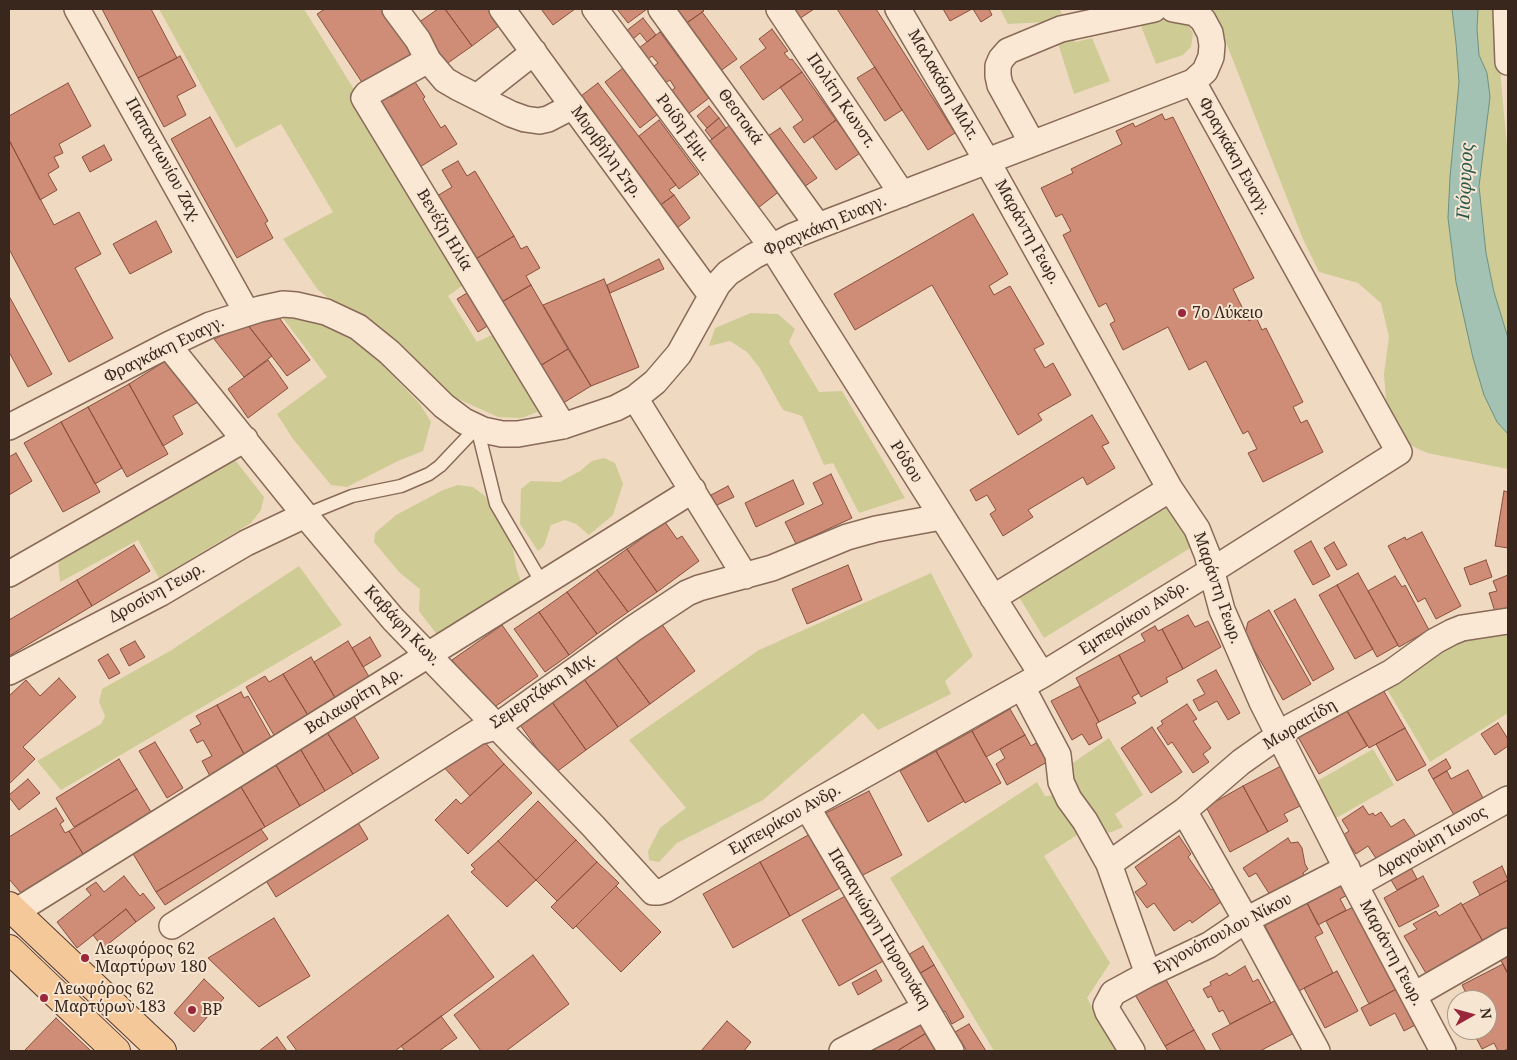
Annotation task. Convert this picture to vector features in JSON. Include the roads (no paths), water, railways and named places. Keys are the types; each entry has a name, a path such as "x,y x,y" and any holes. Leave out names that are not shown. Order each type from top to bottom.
{"main road":[{"path":"12,909 162,1051"},
{"path":"9,949 116,1051"}],"street":[{"name":"Παπαντωνίου Ζαχ.","path":"77,9 247,313"},
{"path":"395,9 418,40 428,60 445,80 467,92 511,114 539,121 548,119 573,106"},
{"name":"Μυριβήλη Στρ.","path":"502,9 710,294"},
{"name":"Ροίδη Εμμ.","path":"595,9 772,247"},
{"name":"Θεοτοκά","path":"661,9 818,226"},
{"name":"Πολίτη Κωνστ.","path":"779,9 902,194"},
{"name":"Μαλακάση Μιλτ.","path":"898,9 987,161"},
{"path":"1032,143 1000,85 998,66 1001,59 1008,51 1061,29 1146,9"},
{"path":"1173,9 1195,13 1203,20 1210,33 1211,57 1205,70 1193,82"},
{"path":"1506,9 1508,62"},
{"path":"478,96 534,52"},
{"name":"Βενέζη Ηλία","path":"428,60 367,94 364,98 563,426"},
{"name":"Φραγκάκη Ευαγγ.","path":"9,428 210,325 270,306 283,304 311,308 340,318 374,339 444,406 464,421 476,427 490,432 518,434 563,426 616,408 635,398 659,378 679,354 710,294 728,273 754,256 818,226 1193,82 1399,452"},
{"name":"Μαράντη Γεωρ.","path":"987,161 1170,489 1200,534 1222,610 1256,690 1351,877 1443,1051"},
{"name":"Ρόδου","path":"772,247 993,598 1032,681"},
{"name":"Καβάφη Κων.","path":"168,345 305,515 393,619 593,826 653,892"},
{"path":"635,398 744,576"},
{"path":"9,574 245,439"},
{"name":"Εμπειρίκου Ανδρ.","path":"653,892 665,890 807,807 1032,681 1399,452"},
{"path":"993,598 1170,489"},
{"name":"Βαλαωρίτη Αρ.","path":"12,909 428,655 692,490"},
{"name":"Δροσίνη Γεωρ.","path":"9,672 160,593 246,543 305,515"},
{"name":"Σεμερτζάκη Μιχ.","path":"172,926 478,732 496,727 686,593 788,562 847,537 941,517"},
{"name":"Μωραιτίδη","path":"1109,864 1184,811 1241,762 1292,726 1392,672 1435,641 1452,632 1462,628 1508,622"},
{"path":"1032,681 1058,755 1061,782 1109,864 1148,974"},
{"name":"Δραγούμη Ίωνος","path":"1351,877 1508,799"},
{"name":"Παπαγιώργη Πυρουνάκη","path":"807,807 951,1051"},
{"path":"1184,811 1317,1051"},
{"name":"Εγγονόπουλου Νίκου","path":"1132,1051 1121,1035 1106,1006 1113,993 1208,945 1246,920 1351,877"},
{"path":"1414,995 1508,941"},
{"path":"842,1051 925,1008"}],"lane":[{"path":"305,515 352,496 400,486 429,474 440,466 476,427"},
{"path":"476,427 496,504 542,583"}],"water":[{"name":"Γιόφυρος","path":"1452,9 1478,9 1479,55 1487,73 1490,97 1479,186 1486,253 1494,292 1508,338 1508,434 1497,422 1484,395 1473,358 1456,282 1448,218 1459,82"}],"place":[{"name":"7o Λύκειο","path":"1182,313"},
{"name":"Λεωφόρος 62 Μαρτύρων 180","path":"85,958"},
{"name":"Λεωφόρος 62 Μαρτύρων 183","path":"44,998"},
{"name":"BP","path":"192,1010"}]}
